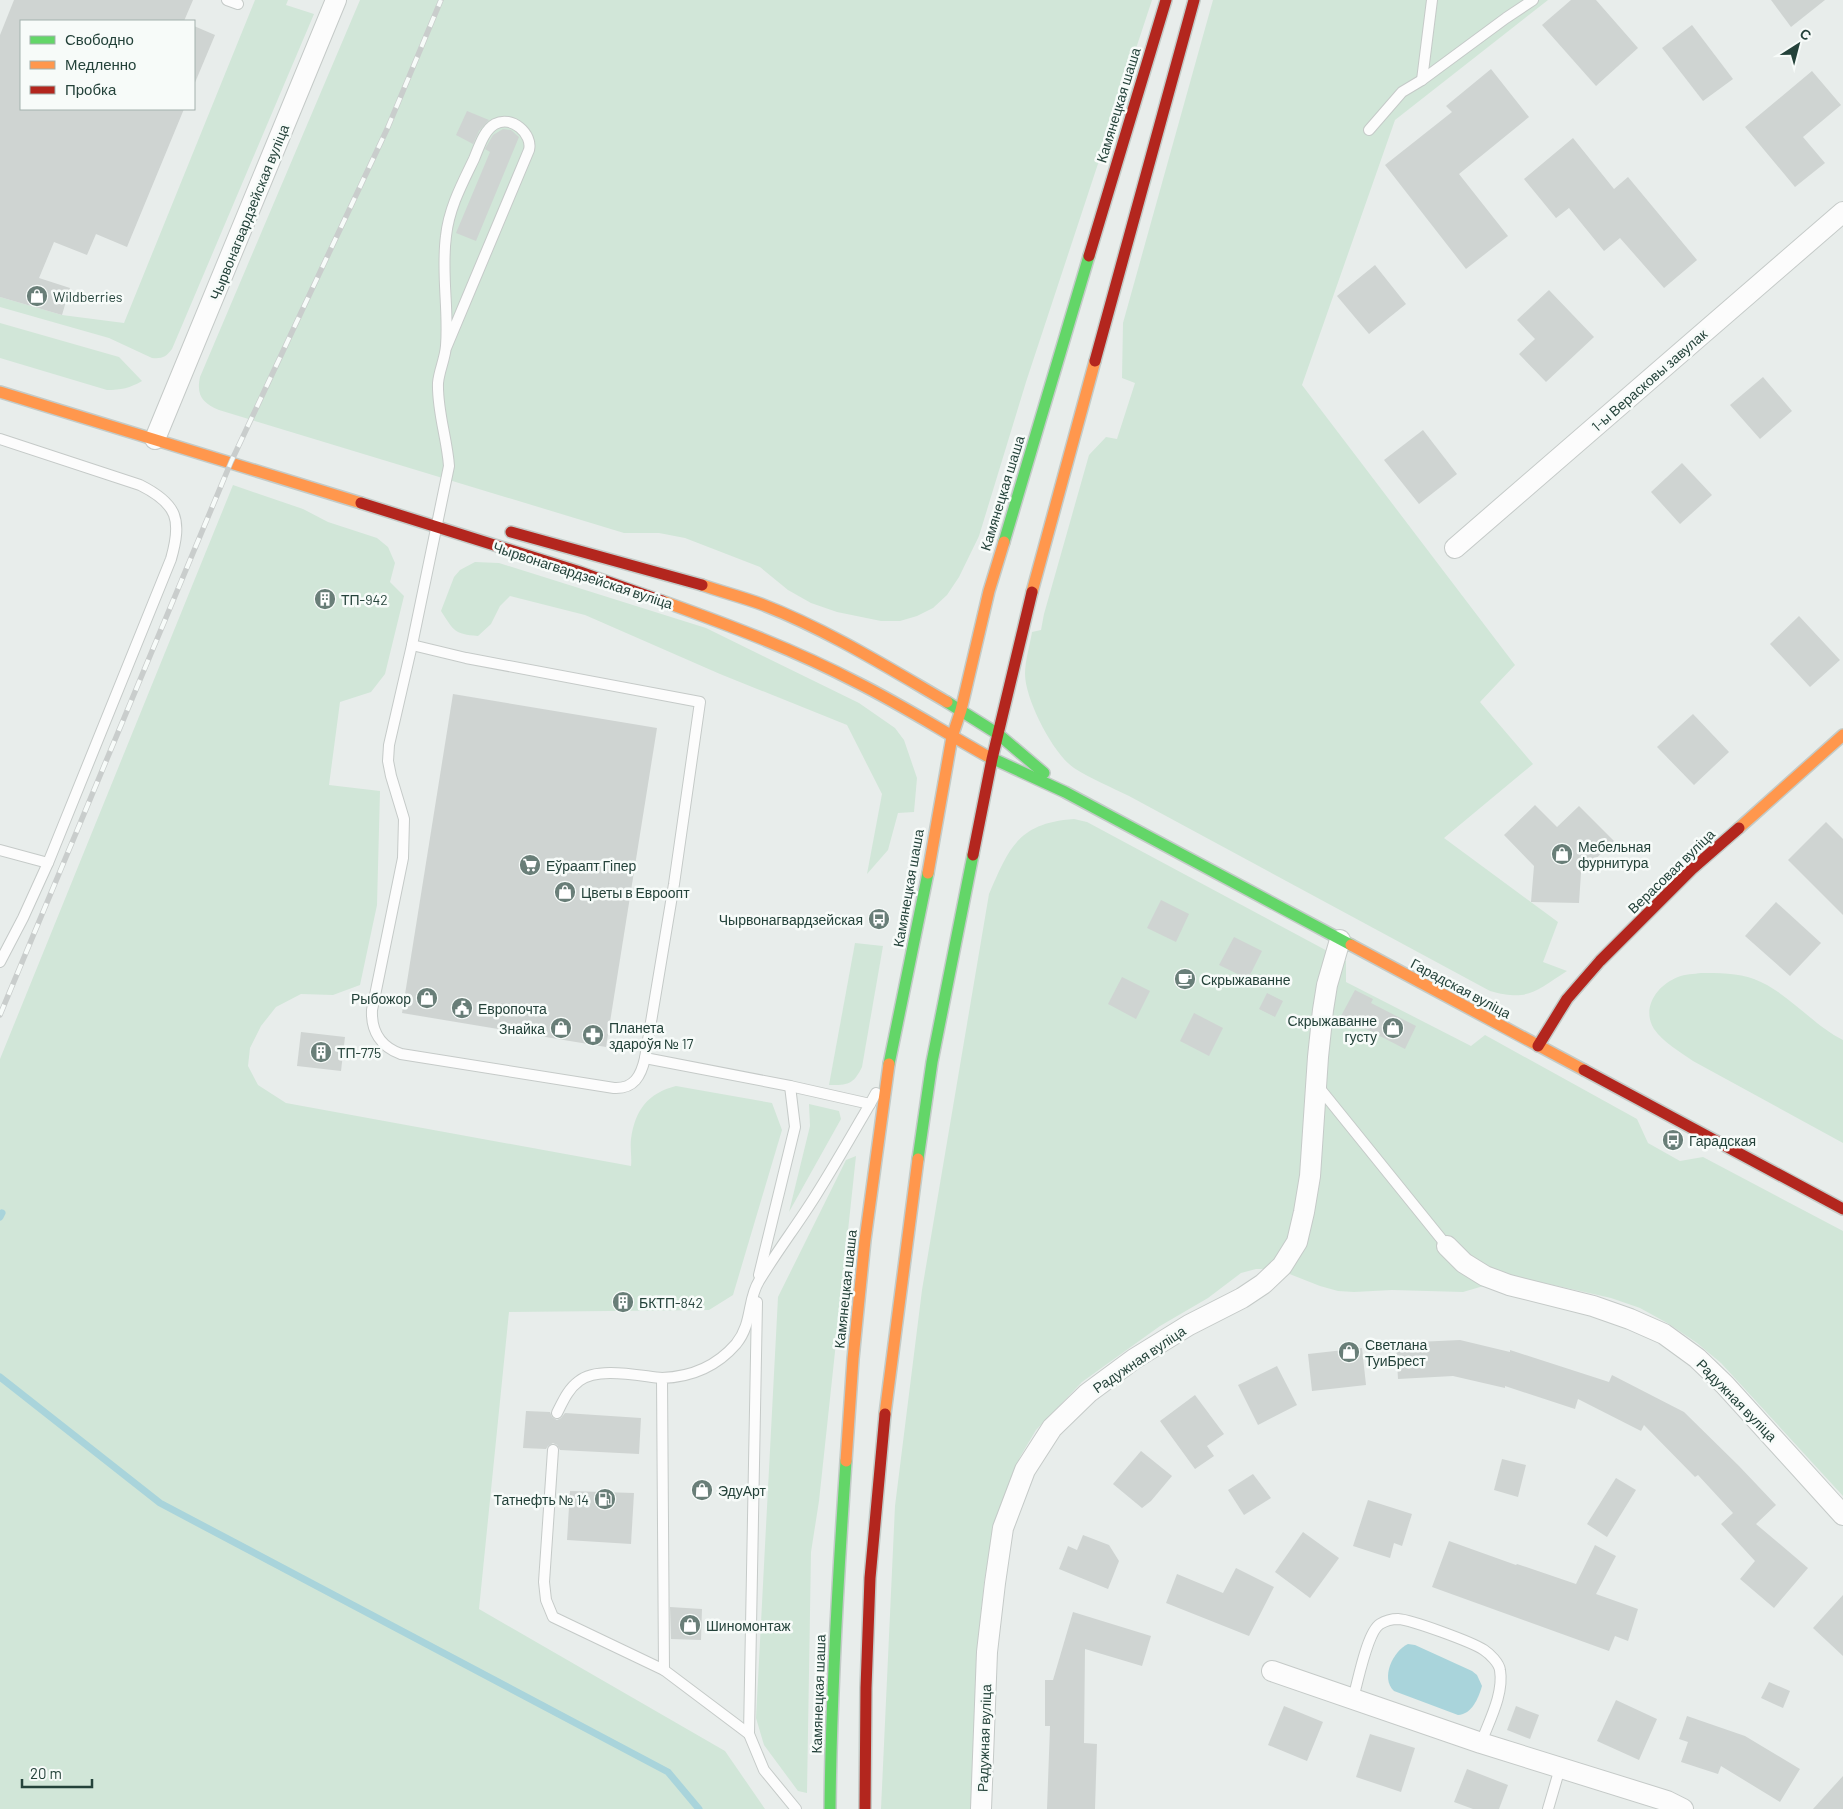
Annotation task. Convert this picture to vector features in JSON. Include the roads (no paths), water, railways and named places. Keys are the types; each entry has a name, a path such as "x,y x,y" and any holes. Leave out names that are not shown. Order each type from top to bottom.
{"main road":[{"name":"Камянецкая шаша","path":"830,1809 831,1710 853,1359 865,1240 888,1067 918,926 952,737 961,710 992,581 1166,0"},
{"path":"865,1809 866,1688 870,1578 886,1405 932,1062 992,759 1029,604 1194,0"},
{"name":"Чырвонагвардзейская вуліца","path":"0,392 159,428 436,528 676,605 754,635 859,683 992,759"},
{"name":"Чырвонагвардзейская вуліца","path":"497,528 695,583 760,604 870,657 998,734"},
{"name":"Гарадская вуліца","path":"998,734 1065,792"},
{"name":"Верасовая вуліца","path":"1538,1046 1567,999 1600,961 1692,869 1843,735"},
{"name":"Гарадская вуліца","path":"992,759 1065,792 1843,1210"}],"street":[{"name":"Чырвонагвардзейская вуліца","path":"159,428 336,0"},
{"name":"1-ы Верасковы завулак","path":"1455,548 1843,212"},
{"name":"Радужная вуліца","path":"981,1809 987,1652 995,1583 1003,1528 1025,1470 1052,1428 1088,1393 1134,1359 1263,1284 1282,1266 1297,1242 1310,1176 1323,1010 1327,985 1340,940"},
{"name":"Радужная вуліца","path":"1447,1246 1464,1263 1485,1276 1509,1285 1593,1306 1664,1334 1697,1358 1725,1385 1843,1515"},
{"path":"1272,1671 1481,1743 1667,1801 1683,1809"}],"lane":[{"path":"227,0 238,4"},
{"path":"1422,80 1432,0"},
{"path":"1369,130 1402,92 1422,80 1533,0"},
{"path":"412,645 466,658 700,702 674,884 645,1058 636,1081 629,1086 614,1088 401,1054 393,1051 386,1045 373,1028 372,1010 403,858 404,818 388,761 389,745 449,466 448,447 439,403 438,383 446,348 529,150 530,144 526,133 521,128 508,122 495,124 486,134 456,198 448,222 445,253 446,348"},
{"path":"0,439 140,485 154,492 166,502 175,517 177,532 170,559 48,862 23,918 0,962"},
{"path":"0,850 48,862"},
{"path":"645,1058 790,1086 870,1104"},
{"path":"796,1809 764,1770 749,1734 757,1283 816,1196 870,1104 888,1067"},
{"path":"1317,1084 1447,1246"},
{"path":"557,1413 571,1388 590,1374 602,1373 662,1378 679,1377 695,1373 724,1356 736,1344 745,1330 795,1127 790,1086"},
{"path":"662,1378 664,1670"},
{"path":"553,1450 544,1582 546,1600 553,1617 664,1670 749,1734"},
{"path":"1353,1698 1361,1666 1374,1630 1380,1624 1391,1620 1400,1619 1420,1624 1482,1648 1492,1656 1500,1668 1500,1688 1481,1743"},
{"path":"1548,1809 1560,1768"}],"water":[{"path":"1408,1644 1415,1645 1477,1675 1482,1686 1471,1709 1458,1715 1394,1691 1388,1679 1390,1665 1398,1652"}],"waterway":[{"path":"0,1217 2,1213"},
{"path":"0,1377 160,1503 668,1772 699,1809"}],"railway":[{"path":"0,1015 231,462 388,127 441,0"}],"place":[{"name":"Wildberries","path":"37,296"},
{"name":"ТП-942","path":"325,599"},
{"name":"Мебельная фурнитура","path":"1562,854"},
{"name":"Еўраапт Гіпер","path":"530,865"},
{"name":"Цветы в Евроопт","path":"565,892"},
{"name":"Чырвонагвардзейская","path":"879,919"},
{"name":"Скрыжаванне","path":"1185,979"},
{"name":"Рыбожор","path":"427,998"},
{"name":"Европочта","path":"462,1008"},
{"name":"Знайка","path":"561,1028"},
{"name":"Скрыжаванне густу","path":"1393,1028"},
{"name":"Планета здароўя № 17","path":"593,1035"},
{"name":"ТП-775","path":"321,1052"},
{"name":"Гарадская","path":"1673,1140"},
{"name":"БКТП-842","path":"623,1302"},
{"name":"Светлана ТуиБрест","path":"1349,1352"},
{"name":"ЭдуАрт","path":"702,1490"},
{"name":"Татнефть № 14","path":"605,1499"},
{"name":"Шиномонтаж","path":"690,1625"}]}
